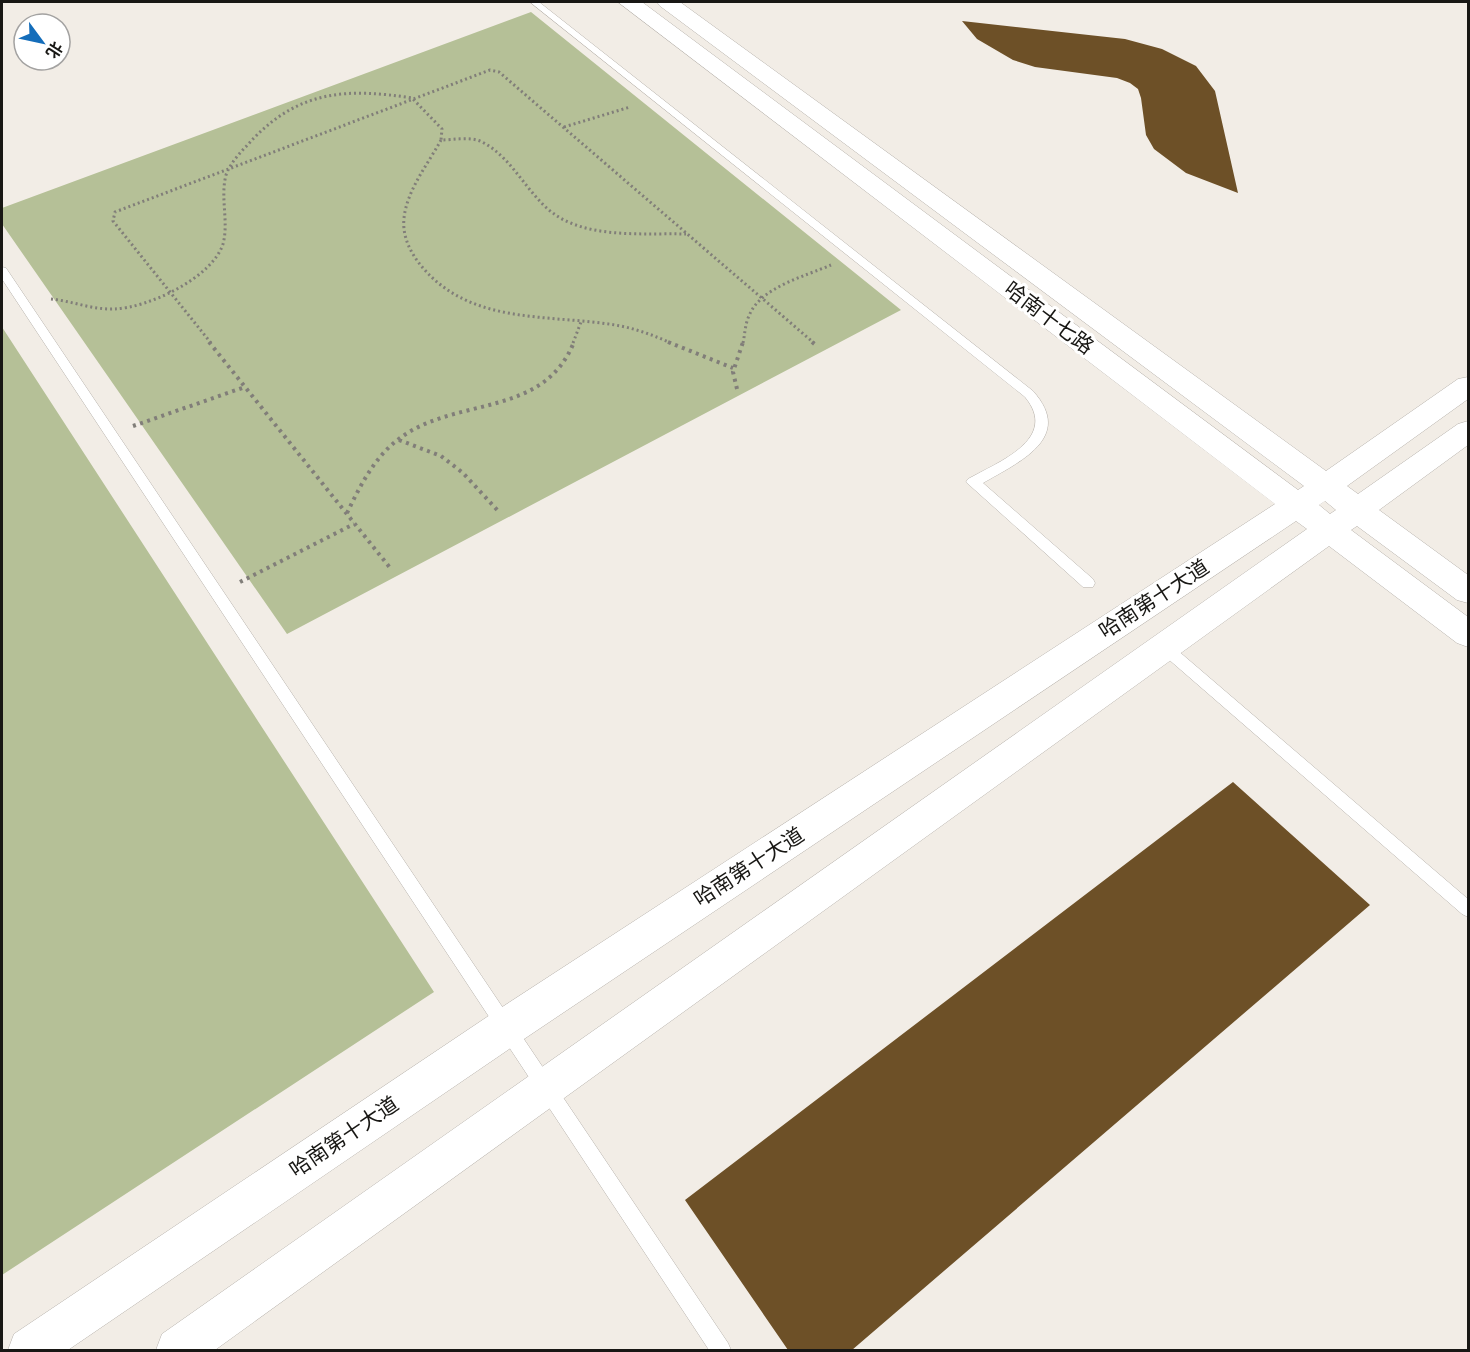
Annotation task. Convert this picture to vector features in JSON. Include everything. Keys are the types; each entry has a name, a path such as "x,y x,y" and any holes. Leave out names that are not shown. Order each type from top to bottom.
{"street":[{"name":"哈南十七路","path":"629,2 1296,505 1342,519 1468,591"},
{"name":"哈南十七路","path":"667,2 1327,485 1342,519 1468,634"},
{"name":"哈南第十大道","path":"30,1350 507,1027 1327,485 1468,386"},
{"name":"哈南第十大道","path":"178,1350 1468,430"}],"lane":[{"path":"534,2 1029,394 1041,410 1043,423 1039,439 973,482 1088,583"},
{"path":"2,271 721,1350"},
{"path":"1164,647 1468,909"}],"path":[{"path":"391,569 113,221 115,212 490,70 499,72 817,346"},
{"path":"20,298 66,300 114,309 135,305 169,292 196,277 214,260 223,246 229,167 277,114 320,95 335,92 412,98 442,129 441,140 408,200 404,220 405,237 422,267 459,295 477,305 512,314 626,327 733,368"},
{"path":"564,127 612,111 661,102"},
{"path":"441,140 481,141 551,212 575,225 592,229 687,234"},
{"path":"737,388 731,378 733,368 744,341 750,315 761,298 853,255"},
{"path":"346,513 363,480 386,450 413,429 507,402 539,386 558,371 569,354 581,322"},
{"path":"111,434 245,387"},
{"path":"399,440 441,456 463,473 500,512"},
{"path":"218,594 354,524"}],"green space":[{"path":"531,12 901,310 287,634 2,224 2,208"},
{"path":"2,327 434,992 2,1275"}],"building":[{"path":"962,21 1125,39 1162,49 1196,66 1215,91 1238,193 1186,173 1154,149 1146,135 1138,89 1130,83 1117,78 1035,67 1013,60 977,39"},
{"path":"1233,782 1370,905 852,1350 788,1350 685,1200"}]}
